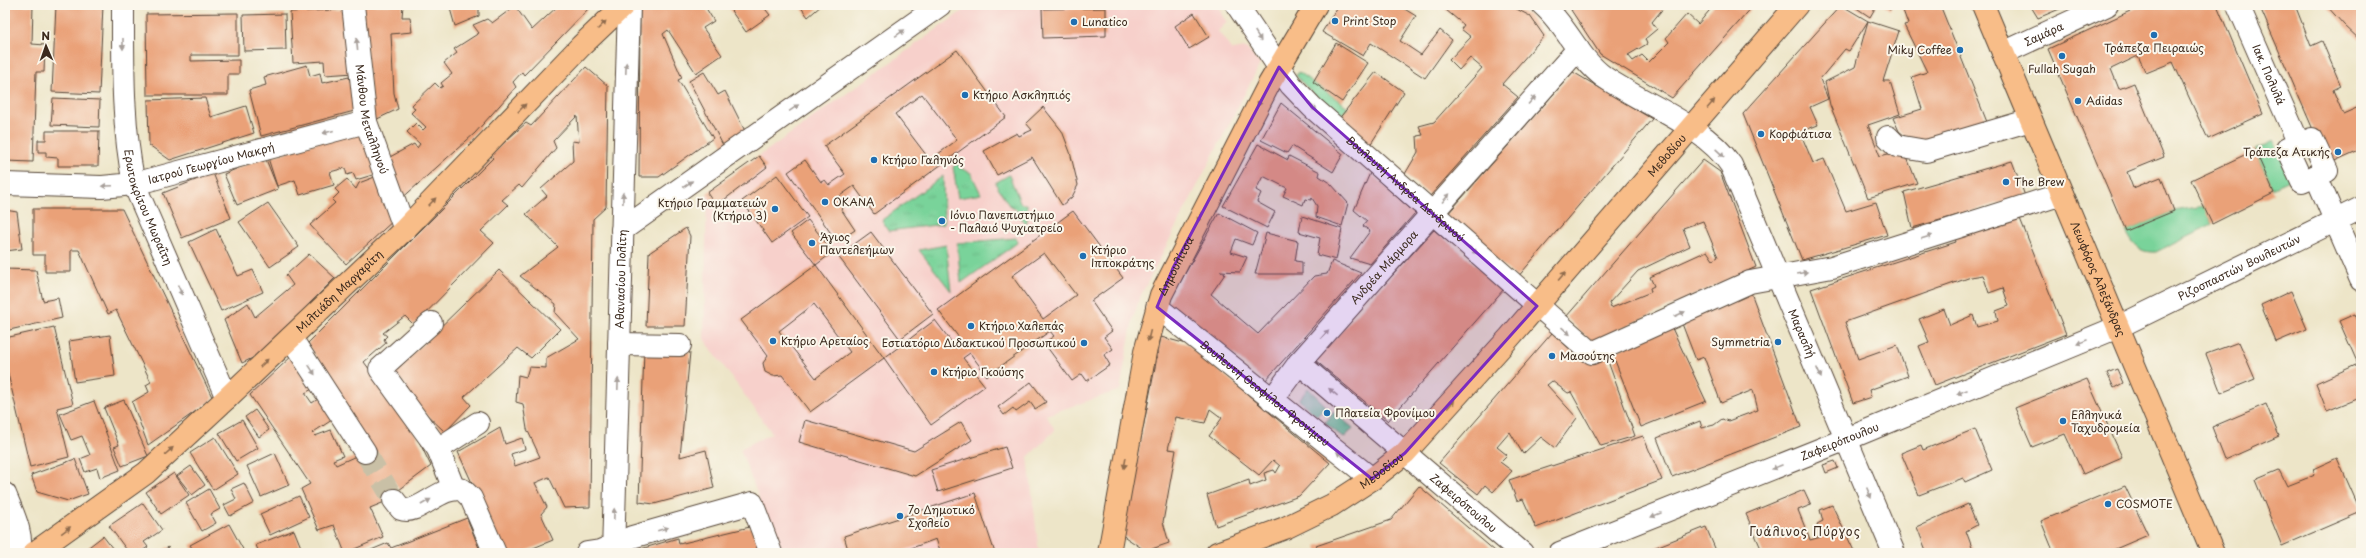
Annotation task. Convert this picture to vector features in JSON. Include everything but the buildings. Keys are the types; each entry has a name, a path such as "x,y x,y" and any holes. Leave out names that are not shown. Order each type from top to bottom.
{"main road":[{"name":"Μιλτιάδη Μαργαρίτη","path":"34,553 146,472 227,398 405,230 581,46 624,5"},
{"name":"Δημουλίτσα","path":"1109,553 1145,352 1157,307 1173,268 1279,67 1316,5"},
{"name":"Μεθοδίου","path":"1218,553 1308,518 1372,479 1405,453 1537,306 1797,5"},
{"name":"Λεωφόρος Αλεξάνδρας","path":"1983,5 2213,553"}],"street":[{"name":"Ερωτοκρίτου Μωραΐτη","path":"123,5 124,115 127,152 134,184 227,398"},
{"name":"Μάνθου Μεταλληνού","path":"353,5 366,122 405,230"},
{"name":"Αθανασίου Πολίτη","path":"613,550 629,5"},
{"path":"622,230 940,5"},
{"name":"Βουλευτή Ανδρέα Δενδρινού","path":"1237,5 1279,67 1296,90 1312,107 1592,353 1750,282 1780,278"},
{"name":"Μαρασλή","path":"1543,5 1556,18 1591,66 1605,77 1690,128 1723,156 1731,165 1780,278 1894,553"},
{"name":"Σαμάρα","path":"2003,53 2107,5"},
{"name":"Ιακ. Πολυλά","path":"2238,5 2299,144 2312,139 2327,171 2316,176 2361,280"},
{"name":"Ανδρέα Μάρμορα","path":"1272,400 1299,363 1578,49"},
{"path":"1888,137 1897,146 1926,151 2031,120"},
{"name":"Ιατρού Γεωργίου Μακρή","path":"5,184 102,187 134,184 366,122"},
{"path":"1780,278 1832,267 2062,194"},
{"name":"Ριζοσπαστών Βουλευτών","path":"2118,327 2361,208"},
{"name":"Βουλευτή Θεοφίλου Φρονίμου","path":"1157,307 1372,479"},
{"path":"431,323 380,369 438,449 454,489"},
{"name":"Ζαφειρόπουλου","path":"1560,553 1847,439 2118,327"},
{"path":"291,338 365,452"},
{"path":"619,344 680,345"},
{"path":"1299,363 1405,453"},
{"path":"438,449 478,423"},
{"name":"Ζαφειρόπουλου","path":"1405,453 1522,553"},
{"path":"394,500 401,509 409,510 438,495 454,489 463,490 471,498 495,553"},
{"path":"5,494 18,527 21,545 19,553"},
{"path":"587,553 613,550 632,538 752,503 771,553"}],"highlighted area":[{"path":"1279,67 1312,107 1537,306 1405,453 1372,479 1157,307 1173,268"}],"shaded area":[{"name":"Ιόνιο Πανεπιστήμιο - Παλαιό Ψυχιατρείο","path":"1217,5 1227,22 1218,31 1232,50 1246,48 1260,64 1140,297 1133,318 1120,390 1046,415 1055,430 1028,457 1039,553 780,553 740,449 772,433 704,339 707,193 964,10 999,6"}],"green space":[{"path":"1298,72 1348,107 1338,120 1296,76"},
{"path":"2274,141 2292,179 2272,188 2255,150"},
{"path":"957,163 960,168 971,173 981,194 958,198 953,167"},
{"path":"1009,175 1021,204 1027,204 1027,222 1025,224 1016,209 1008,204 995,183"},
{"path":"943,176 944,224 888,231 882,220"},
{"path":"2204,206 2212,224 2156,252 2145,251 2137,247 2126,231 2174,211"},
{"path":"1016,238 1017,243 961,283 957,243"},
{"path":"946,245 951,291 919,250"},
{"path":"1308,388 1326,406 1317,416 1299,400"},
{"path":"1334,412 1353,428 1344,438 1325,423"}],"tunnel":[{"path":"365,452 394,500"}],"place":[{"name":"Print Stop","path":"1335,21"},
{"name":"Lunatico","path":"1074,22"},
{"name":"Τράπεζα Πειραιώς","path":"2154,35"},
{"name":"Miky Coffee","path":"1960,50"},
{"name":"Fullah Sugah","path":"2062,56"},
{"name":"Κτήριο Ασκληπιός","path":"965,95"},
{"name":"Adidas","path":"2078,101"},
{"name":"Κορφιάτισα","path":"1761,134"},
{"name":"Τράπεζα Ατικής","path":"2338,152"},
{"name":"Κτήριο Γαληνός","path":"874,160"},
{"name":"The Brew","path":"2006,182"},
{"name":"ΟΚΑΝΑ","path":"825,202"},
{"name":"Κτήριο Γραμματειών (Κτήριο 3)","path":"775,209"},
{"name":"Ιόνιο Πανεπιστήμιο - Παλαιό Ψυχιατρείο","path":"942,221"},
{"name":"Άγιος Παντελεήμων","path":"812,243"},
{"name":"Κτήριο Ιπποκράτης","path":"1083,256"},
{"name":"Κτήριο Χαλεπάς","path":"971,326"},
{"name":"Κτήριο Αρεταίος","path":"773,341"},
{"name":"Symmetria","path":"1778,342"},
{"name":"Εστιατόριο Διδακτικού Προσωπικού","path":"1084,343"},
{"name":"Μασούτης","path":"1552,356"},
{"name":"Κτήριο Γκούσης","path":"934,372"},
{"name":"Πλατεία Φρονίμου","path":"1327,413"},
{"name":"Ελληνικά Ταχυδρομεία","path":"2063,421"},
{"name":"COSMOTE","path":"2108,504"},
{"name":"7ο Δημοτικό Σχολείο","path":"900,516"}],"district":[{"name":"Γυάλινος Πύργος","path":"1805,532"}]}
